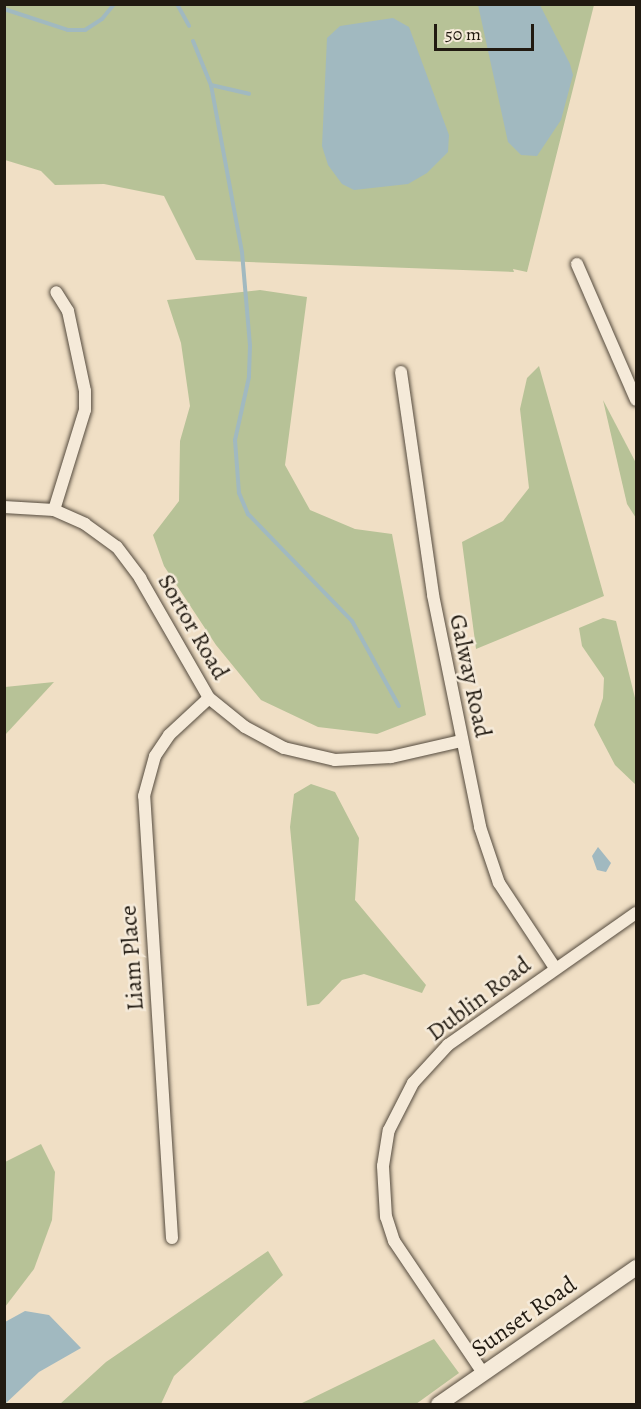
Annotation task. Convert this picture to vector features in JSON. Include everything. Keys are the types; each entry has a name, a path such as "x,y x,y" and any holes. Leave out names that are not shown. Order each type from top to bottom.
{"street":[{"path":"577,264 636,400"},
{"path":"54,510 85,410 85,391 68,311 56,292"},
{"name":"Galway Road","path":"401,372 433,595 480,827 499,883 555,968"},
{"name":"Sortor Road","path":"4,507 54,510 85,524 117,547 140,578 209,698 245,727 284,748 335,760 391,757 461,741"},
{"name":"Liam Place","path":"172,1238 144,796 155,756 169,735 209,698"},
{"name":"Dublin Road","path":"483,1373 394,1241 386,1217 383,1166 389,1130 413,1083 448,1045 636,913"},
{"name":"Sunset Road","path":"438,1404 636,1267"}],"green space":[{"path":"4,5 594,5 527,272 513,269 514,272 196,260 164,196 104,184 55,185 41,171 5,160"},
{"path":"260,290 307,297 285,465 310,510 355,529 392,534 426,715 377,734 318,727 261,700 216,645 164,566 153,535 179,501 180,441 190,406 181,343 167,300"},
{"path":"539,366 604,596 476,649 462,542 503,521 529,488 520,409 527,378"},
{"path":"603,400 636,463 636,518 627,504"},
{"path":"603,618 616,621 636,702 636,785 615,765 594,725 603,698 604,678 582,646 579,628"},
{"path":"54,682 5,735 5,687"},
{"path":"311,784 335,792 359,838 355,900 426,985 422,993 364,974 342,980 319,1004 307,1006 290,827 294,794"},
{"path":"41,1144 55,1172 52,1220 34,1269 5,1307 5,1162"},
{"path":"268,1251 283,1275 174,1376 161,1404 60,1404 106,1362"},
{"path":"434,1339 459,1373 416,1404 300,1404"}],"water":[{"path":"478,5 540,5 570,64 573,75 561,120 537,156 521,155 508,142"},
{"path":"393,18 409,27 449,135 448,152 427,173 408,184 354,190 342,184 328,165 322,146 327,38 340,26"},
{"path":"598,847 611,863 606,872 597,870 592,856"},
{"path":"25,1311 49,1315 81,1348 39,1372 5,1404 5,1322"}],"waterway":[{"path":"4,9 68,30 85,30 102,19 114,4"},
{"path":"177,4 189,26"},
{"path":"193,41 211,85 242,252 250,346 249,377 235,440 239,493 248,514 352,621 399,706"},
{"path":"211,85 249,94"}]}
